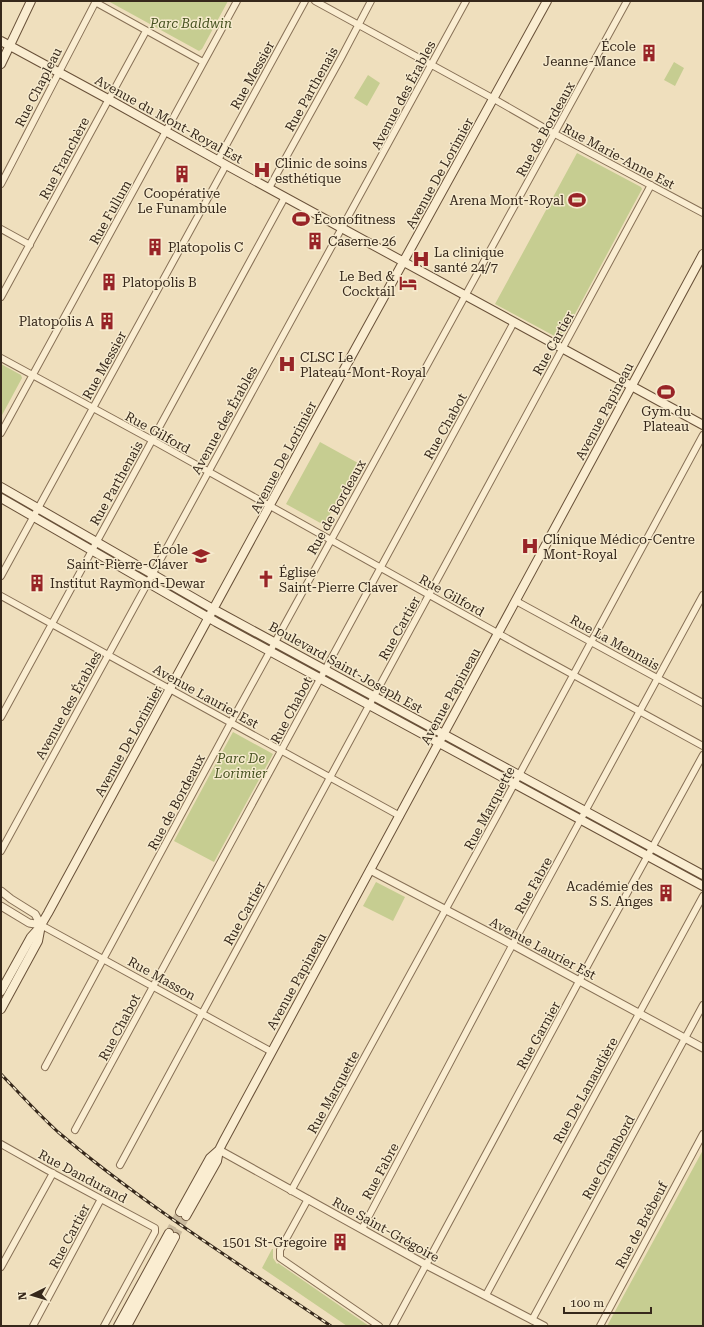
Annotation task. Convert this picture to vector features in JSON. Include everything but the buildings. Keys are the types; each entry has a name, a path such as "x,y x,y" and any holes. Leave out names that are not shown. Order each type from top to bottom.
{"main road":[{"path":"1,64 31,1"},
{"name":"Avenue De Lorimier","path":"1,991 31,937 41,925 547,1"},
{"name":"Avenue du Mont-Royal Est","path":"1,41 703,425"},
{"name":"Avenue Papineau","path":"183,1214 210,1158 219,1150 703,254"},
{"name":"Boulevard Saint-Joseph Est","path":"1,487 213,609 703,875"},
{"name":"Boulevard Saint-Joseph Est","path":"1,498 208,618 703,886"},
{"name":"Avenue De Lorimier","path":"1,1009 38,941 41,925"},
{"path":"118,1326 172,1235 127,1326"}],"street":[{"path":"95,1 203,62"},
{"name":"Rue Chapleau","path":"1,184 95,1"},
{"name":"Rue Fullum","path":"1,433 237,1"},
{"name":"Rue Messier","path":"218,160 305,1"},
{"name":"Rue Marie-Anne Est","path":"315,1 555,134 703,213"},
{"name":"Rue Parthenais","path":"268,188 371,1"},
{"name":"Avenue des Érables","path":"1,851 466,1"},
{"name":"Rue de Bordeaux","path":"45,1067 270,651 627,1"},
{"name":"Rue Franchère","path":"1,297 146,31"},
{"name":"Rue Messier","path":"1,576 226,165"},
{"name":"Rue Cartier","path":"120,1166 651,186"},
{"name":"Rue Parthenais","path":"1,717 285,197"},
{"path":"1,229 30,245"},
{"name":"Rue Chabot","path":"75,1130 514,322"},
{"name":"Rue Gilford","path":"1,358 152,440 429,596 703,746"},
{"name":"Rue Marquette","path":"291,1191 446,910 703,435"},
{"name":"Rue Fabre","path":"362,1229 513,945 703,595"},
{"name":"Avenue Laurier Est","path":"1,596 400,816"},
{"name":"Rue La Mennais","path":"516,600 703,703"},
{"name":"Rue Garnier","path":"393,1326 703,755"},
{"name":"Avenue Laurier Est","path":"370,870 513,945 703,1048"},
{"name":"Rue Masson","path":"1,891 35,914 41,925"},
{"name":"Rue De Lanaudière","path":"486,1295 703,896"},
{"name":"Rue Masson","path":"1,906 29,923 41,925 272,1052"},
{"name":"Rue Chambord","path":"532,1320 703,1005"},
{"name":"Rue de Brébeuf","path":"600,1326 703,1134"},
{"name":"Rue Dandurand","path":"1,1145 155,1228 156,1232 104,1326"},
{"name":"Rue Saint-Grégoire","path":"219,1150 291,1191 544,1326"},
{"path":"1,1267 53,1173"},
{"name":"Rue Cartier","path":"34,1326 101,1199"},
{"path":"308,1199 280,1250 279,1255 282,1261 379,1326"}],"green space":[{"name":"Parc Baldwin","path":"108,1 228,1 202,49 199,51"},
{"path":"674,62 684,68 675,86 664,80"},
{"path":"368,75 380,83 367,106 354,98"},
{"path":"577,153 641,187 642,189 562,338 560,339 495,304"},
{"path":"1,364 21,375 22,378 1,417"},
{"path":"320,442 358,463 324,525 286,504"},
{"name":"Parc De Lorimier","path":"233,732 273,754 214,862 174,841"},
{"path":"376,882 405,897 393,921 363,906"},
{"path":"703,1150 703,1326 607,1326"},
{"path":"272,1249 273,1258 277,1264 278,1263 369,1326 347,1326 262,1268"}],"tunnel":[{"path":"169,1233 180,1212"},
{"path":"175,1237 186,1216"}],"railway":[{"path":"1,1074 58,1132 124,1184 157,1209 331,1326"}],"place":[{"name":"École Jeanne-Mance","path":"649,53"},
{"name":"Clinic de soins esthétique","path":"262,170"},
{"name":"Coopérative Le Funambule","path":"182,174"},
{"name":"Arena Mont-Royal","path":"577,200"},
{"name":"Éconofitness","path":"301,219"},
{"name":"Caserne 26","path":"315,241"},
{"name":"Platopolis C","path":"155,247"},
{"name":"La clinique santé 24/7","path":"421,259"},
{"name":"Platopolis B","path":"109,282"},
{"name":"Le Bed & Cocktail","path":"408,283"},
{"name":"Platopolis A","path":"107,321"},
{"name":"CLSC Le Plateau-Mont-Royal","path":"287,364"},
{"name":"Gym du Plateau","path":"666,392"},
{"name":"Clinique Médico-Centre Mont-Royal","path":"530,546"},
{"name":"École Saint-Pierre-Claver","path":"201,556"},
{"name":"Église Saint-Pierre Claver","path":"266,579"},
{"name":"Institut Raymond-Dewar","path":"37,583"},
{"name":"Académie des S S. Anges","path":"666,893"},
{"name":"1501 St-Gregoire","path":"340,1242"}]}
